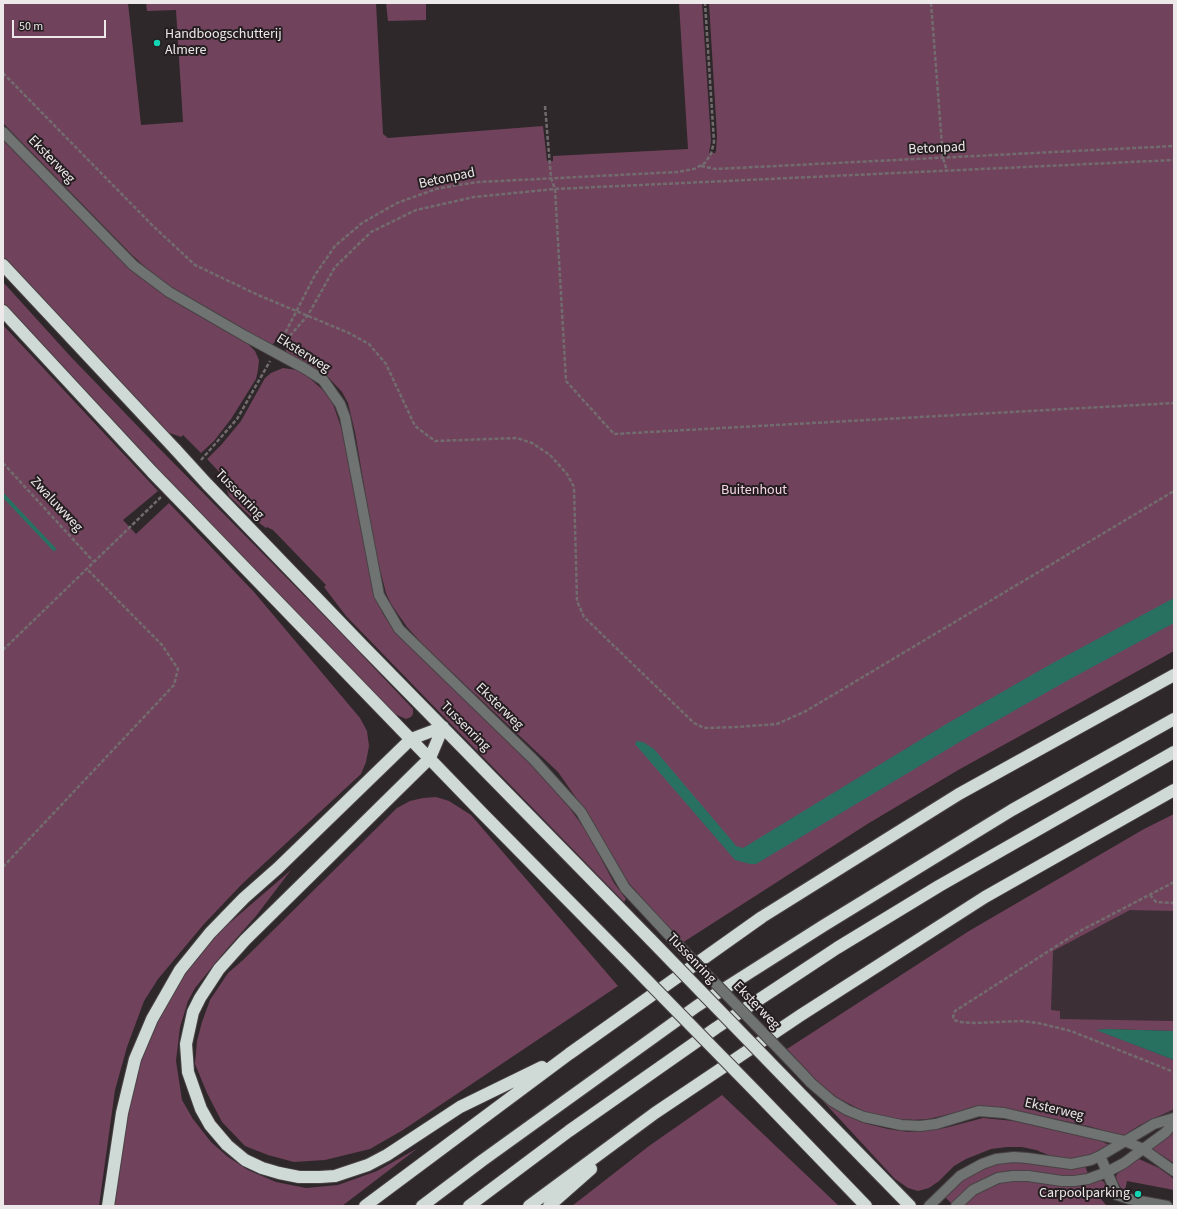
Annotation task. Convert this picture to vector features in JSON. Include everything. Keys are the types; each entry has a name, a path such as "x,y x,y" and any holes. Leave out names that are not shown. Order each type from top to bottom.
{"highway":[{"name":"Tussenring","path":"3,265 207,484 910,1206"},
{"path":"3,311 154,473 866,1206"},
{"path":"365,1206 569,1054 769,912 959,794 1174,675"},
{"path":"422,1206 696,1006 822,926 1012,810 1174,719"},
{"path":"108,1206 122,1113 130,1077 135,1059 148,1026 169,986 190,956 244,898 278,868 411,739 443,727"},
{"path":"443,727 430,758 245,940 218,969 209,983 193,1012 186,1044 188,1072 201,1109 210,1125 227,1145 245,1160 262,1168 292,1176 335,1176 368,1165 387,1155 460,1107 569,1054"},
{"path":"469,1206 569,1132 716,1028 837,948 946,882 1174,752"},
{"path":"529,1206 655,1113 801,1015 986,897 1174,790"},
{"path":"549,1206 655,1113"}],"street":[{"name":"Eksterweg","path":"3,132 134,264 169,292 323,380 340,404 345,417 379,594 399,629 534,760 581,812 625,888 811,1083 847,1110 864,1117 883,1122 920,1126 936,1124 979,1111 1004,1113 1103,1136 1141,1151 1146,1157 1156,1159 1174,1171"},
{"path":"929,1206 960,1176 982,1164 996,1159 1027,1158 1071,1164 1091,1160 1154,1124 1174,1118"},
{"path":"956,1206 973,1190 998,1178 1028,1176 1062,1181 1074,1181 1107,1172 1124,1163 1141,1151 1166,1132 1174,1122"},
{"path":"1100,1156 1117,1195 1129,1199 1167,1206"}],"path":[{"path":"700,166 705,163 711,154 714,142 705,3"},
{"path":"931,3 943,158 947,171"},
{"path":"3,73 153,226 195,265 349,333 369,344 386,364 414,426 435,441 517,438 532,443 550,455 567,474 574,487 578,601 584,617 694,723 704,728 777,724 806,711 1174,491"},
{"path":"544,106 551,178 555,189 566,381 614,434 1174,403"},
{"name":"Betonpad","path":"275,352 315,275 335,246 362,223 397,203 457,185 479,182 677,172 690,170 700,166 716,169 1174,146"},
{"path":"275,352 308,315 335,267 371,232 416,210 474,197 555,189 1174,160"},
{"name":"Zwaluwweg","path":"3,463 93,561 86,568"},
{"path":"3,650 86,568 162,646 178,669 174,685 3,867"},
{"path":"1174,882 1080,931 955,1012 953,1017 954,1020 960,1022 975,1023 1021,1021 1038,1023 1071,1031 1174,1072"},
{"path":"1150,895 1156,902 1174,903"}],"shaded area":[{"path":"1174,598 1174,623 973,734 756,864 735,860 635,744 637,741 643,742 654,749 736,846 743,848 948,723 1051,664"},
{"path":"1174,867 1174,1129 1122,1103 878,1041"},
{"path":"1096,1030 1174,1031 1174,1060"}],"green space":[{"name":"Buitenhout","path":"3,3 128,3 141,125 183,122 176,10 147,11 146,3 376,3 383,134 388,138 543,126 547,161 553,161 553,156 688,149 679,3 702,3 711,141 709,153 715,153 717,135 709,3 1174,3 1174,651 960,769 869,823 682,943 628,882 586,812 558,772 425,647 407,627 391,604 386,593 378,562 355,432 348,403 342,392 329,378 287,354 283,343 284,340 279,337 272,345 175,291 154,275 132,255 3,123"},
{"path":"386,3 426,3 426,20 388,21"},
{"path":"3,140 134,272 187,309 226,330 249,345 255,351 259,360 256,379 231,419 214,441 201,453 183,435 181,437 167,432 3,260"},
{"path":"3,282 71,357 343,635 413,709 413,714 411,717 406,719 393,713 180,493 3,304"},
{"path":"3,325 158,491 123,520 136,534 169,503 254,592 360,718 367,731 369,746 366,762 361,774 242,884 204,924 158,979 144,1001 127,1047 115,1090 99,1206 3,1206"},
{"path":"283,368 297,370 307,376 323,390 332,401 341,427 378,603 383,614 394,630 537,769 563,799 587,832 614,883 626,899 624,902 346,616 324,587 326,585 273,530 267,527 266,528 251,517 229,496 223,478 224,477 207,459 241,421 265,378 271,373"},
{"path":"436,797 449,801 471,815 618,986 403,1130 370,1149 325,1160 294,1162 268,1155 245,1146 222,1122 207,1093 195,1064 197,1041 210,1000 228,973 397,808 410,801"},
{"path":"1174,814 1174,911 1130,910 1053,951 1051,1010 1060,1011 1060,1019 1174,1021 1174,1031 1097,1030 1174,1060 1174,1109 1140,1125 1123,1136 1088,1126 1017,1111 981,1107 928,1119 914,1120 887,1118 863,1111 838,1098 821,1085 787,1049 969,931 1144,829"},
{"path":"291,870 256,916 195,988 188,1001 180,1027 176,1061 182,1100 193,1119 211,1142 228,1157 248,1170 276,1182 306,1188 338,1185 377,1171 418,1148 342,1206 111,1206 119,1156 137,1072 147,1042 182,972 204,945"},
{"path":"722,1095 839,1206 572,1206 649,1146"},
{"path":"822,1100 840,1112 864,1123 888,1129 909,1132 945,1128 983,1118 1014,1121 1101,1141 1109,1145 1088,1157 1073,1158 1056,1158 1036,1150 1022,1147 991,1149 966,1159 954,1166 939,1181 929,1188 918,1191 908,1188 895,1179"},
{"path":"1174,1130 1174,1163 1150,1148"},
{"path":"1139,1159 1159,1168 1174,1179 1174,1190 1127,1181 1125,1190 1121,1188 1116,1176 1118,1173"},
{"path":"1008,1161 1085,1165 1088,1174 1068,1177 1023,1170 1008,1171 993,1175 980,1181 967,1189 952,1204 944,1196 960,1182 981,1168"},
{"path":"1016,1180 1101,1180 1104,1182 1108,1190 1099,1197 1107,1206 963,1206 977,1193 1000,1182"}],"waterway":[{"path":"3,495 54,549"}],"place":[{"name":"Handboogschutterij Almere","path":"157,43"},
{"name":"Carpoolparking","path":"1138,1194"}]}
